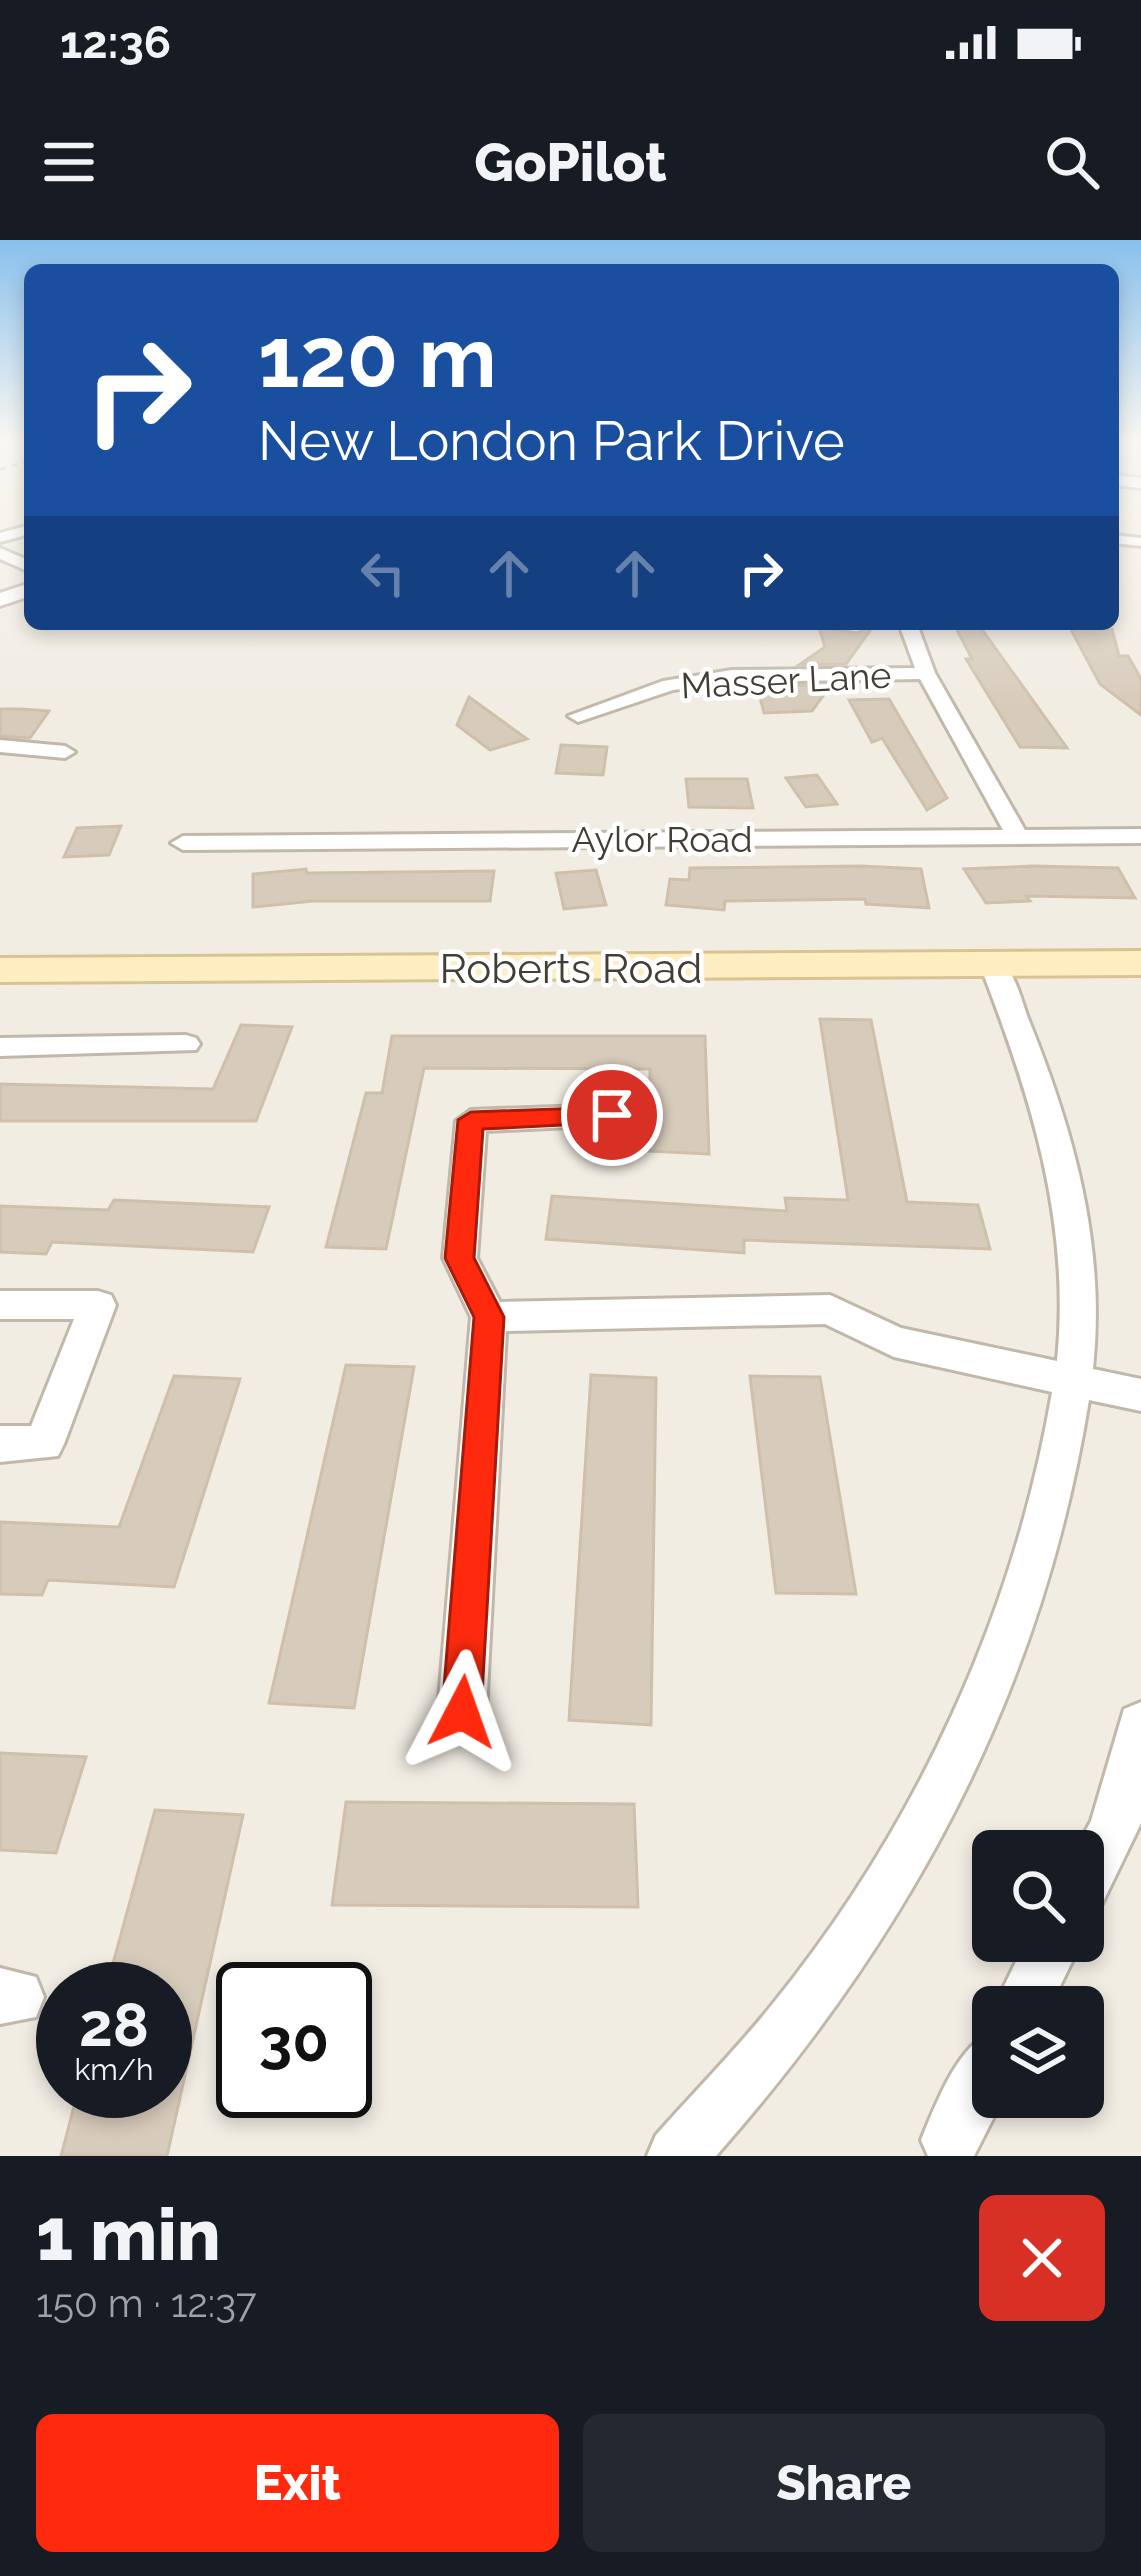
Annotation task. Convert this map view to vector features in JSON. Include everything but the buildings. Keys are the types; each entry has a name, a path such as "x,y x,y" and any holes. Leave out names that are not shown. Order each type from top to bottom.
{"main road":[{"name":"Roberts Road","path":"0,970 1141,963"}],"street":[{"path":"910,630 926,673 1018,837"},
{"name":"Masser Lane","path":"578,716 670,686 732,676 926,673"},
{"path":"0,746 65,752"},
{"name":"Aylor Road","path":"183,843 1141,836"},
{"path":"677,2156 805,2008 881,1898 946,1784 993,1685 1028,1592 1078,1380 1076,1238 1063,1160 1043,1090 993,965"},
{"path":"0,1046 186,1044"},
{"path":"462,1712 489,1317 460,1258 471,1120 612,1115"},
{"path":"0,1305 98,1305 44,1444 0,1444"},
{"path":"489,1317 830,1309 894,1342 1141,1395"},
{"path":"1104,1849 1114,1830 1141,1726"},
{"path":"951,2140 972,2100"}],"route":[{"path":"462,1712 489,1317 460,1258 471,1120 612,1115"}]}
